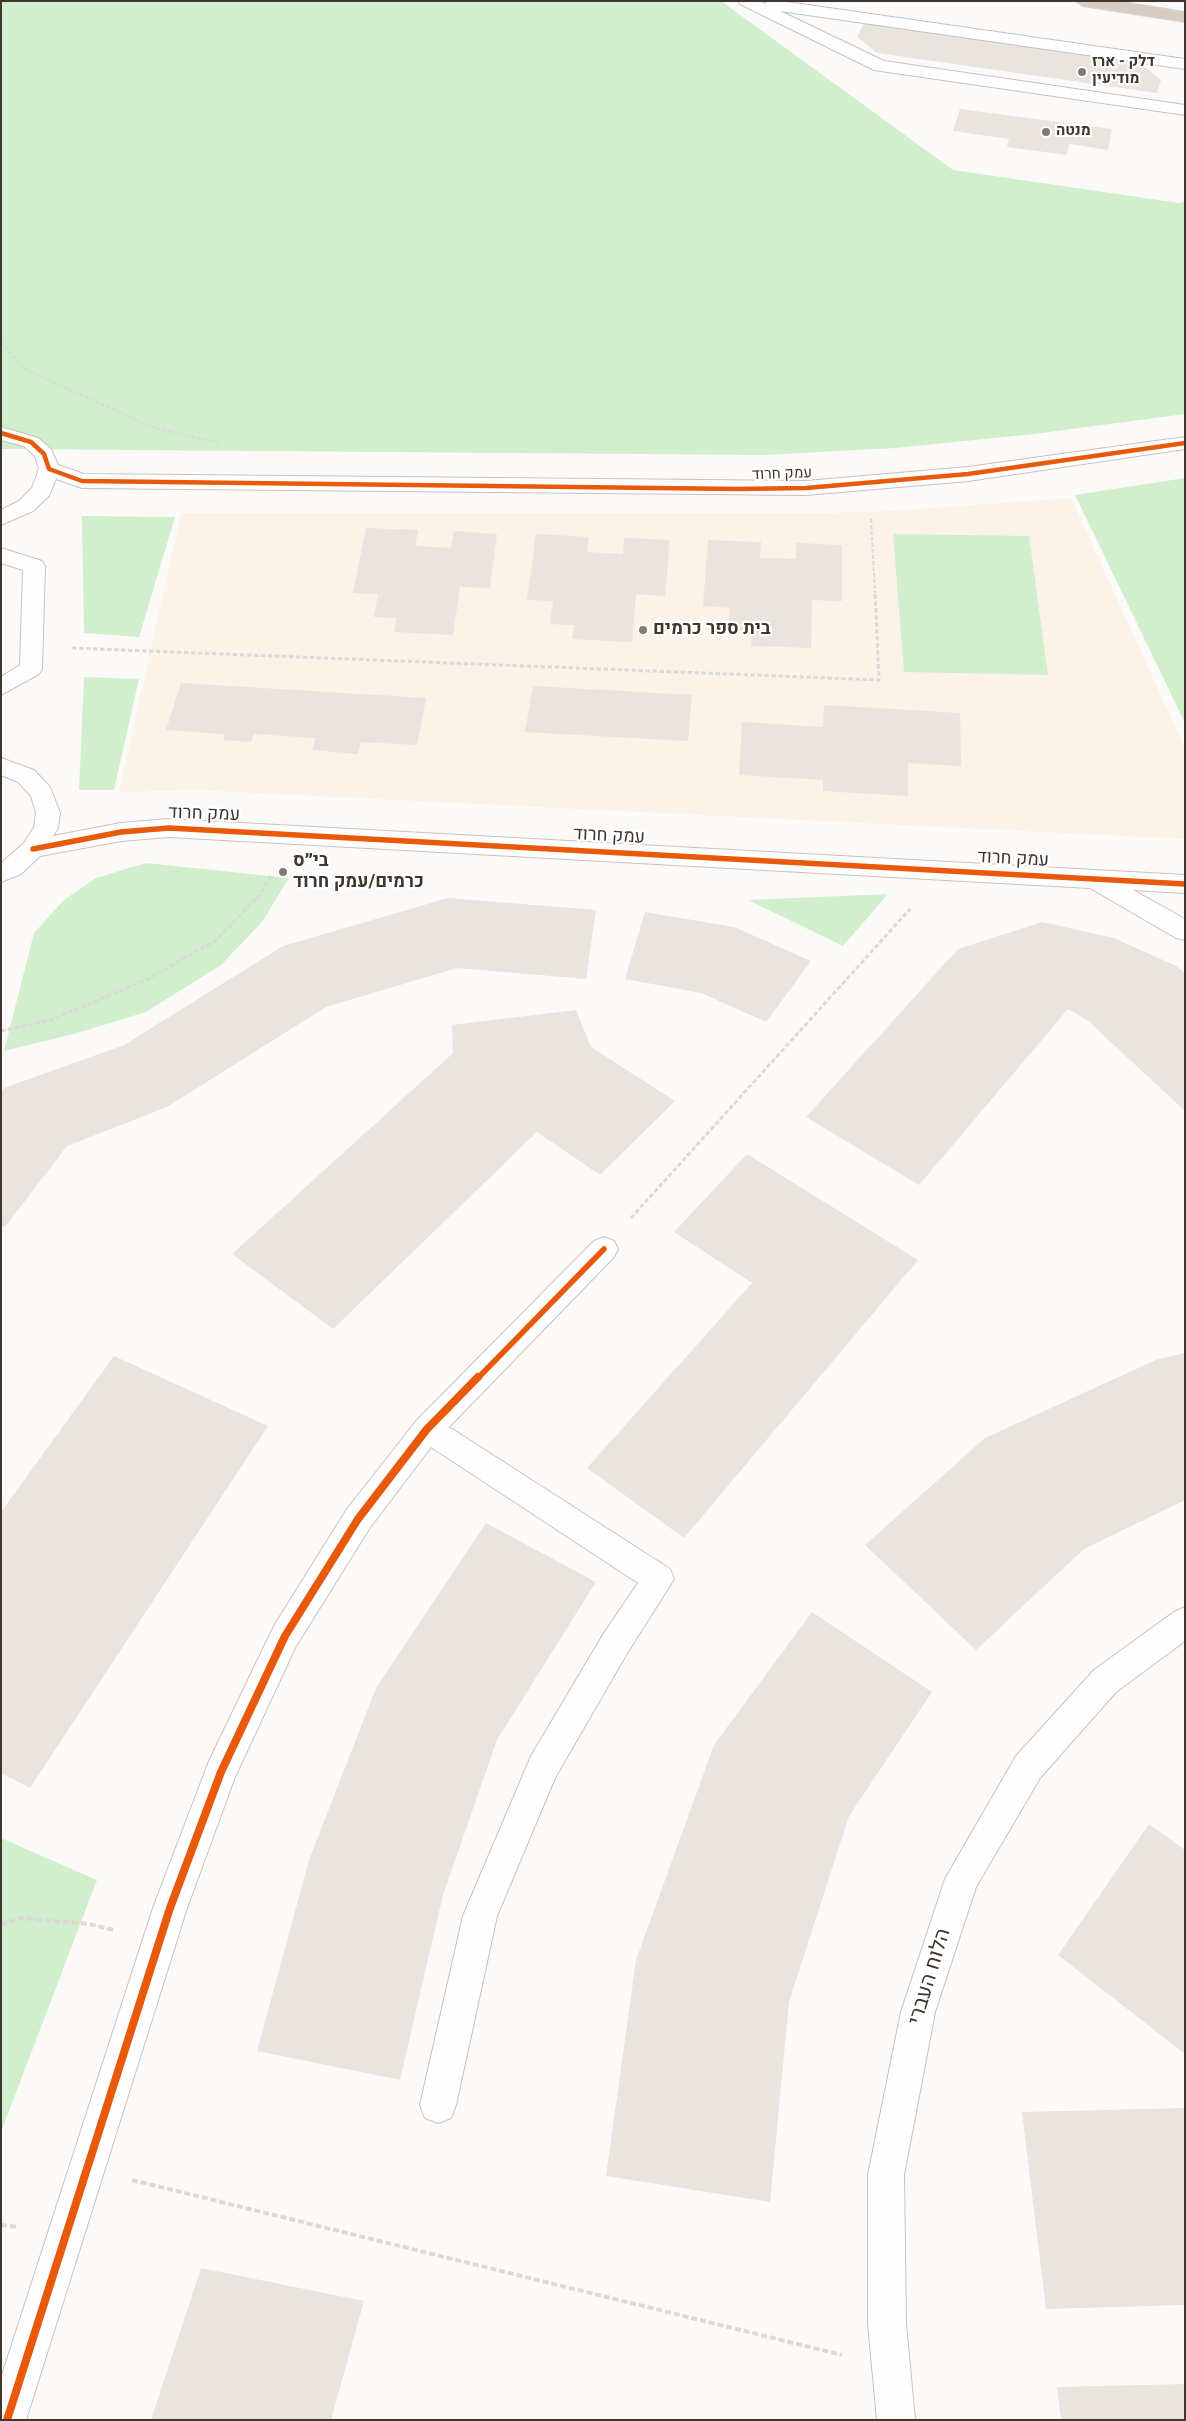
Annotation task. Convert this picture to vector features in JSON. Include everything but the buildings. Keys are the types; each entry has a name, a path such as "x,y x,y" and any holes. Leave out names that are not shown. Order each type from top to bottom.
{"highway":[{"path":"1083,1 1185,17"}],"street":[{"path":"747,1 1185,64"},
{"path":"747,1 880,66 1185,110"},
{"path":"1,433 31,442 44,454 49,469 42,491 1,530"},
{"name":"עמק חרוד","path":"49,469 82,481 737,489 869,483 1058,463 1185,443"},
{"path":"1,518 26,506"},
{"path":"1,555 34,566 31,669 1,686"},
{"path":"1,873 12,868 33,850 46,828 48,813 42,793 26,776 2,765"},
{"name":"עמק חרוד","path":"33,850 121,832 169,828 1185,884"},
{"path":"1095,880 1185,931"},
{"path":"7,2420 160,1941 221,1772 286,1636 358,1518 427,1429 604,1248"},
{"path":"427,1429 659,1579 615,1644 543,1767 487,1899 480,1916 438,2105"},
{"name":"הלוח העברי","path":"896,2420 887,2324 886,2175 918,2012 962,1879 1028,1766 1105,1681 1185,1622"}],"path":[{"path":"1,342 26,370 155,428 252,451 247,483"},
{"path":"32,646 879,680 869,483"},
{"path":"1,1031 50,1020 148,979 216,940 260,894 295,834"},
{"path":"604,1248 944,871"},
{"path":"1,1924 20,1918 89,1924 160,1941"},
{"path":"88,2169 892,2368"}],"shaded area":[{"name":"בית ספר כרמים","path":"1071,498 1185,748 1185,839 196,790 119,792 181,513 832,513 891,511"}],"green space":[{"path":"1,1 721,1 953,170 1179,203 1185,201 1185,414 1034,434 896,448 764,455 1,449"},
{"path":"1185,478 1185,723 1075,495"},
{"path":"82,516 175,517 139,637 84,633"},
{"path":"893,534 1029,536 1048,675 904,672"},
{"path":"84,677 139,679 114,790 79,790"},
{"path":"146,863 289,878 262,922 221,965 146,1012 74,1034 4,1051 34,933 64,900 96,878"},
{"path":"888,894 843,946 748,900"},
{"path":"1,1838 97,1880 1,2132"}],"cycle path":[{"path":"1,433 31,442 44,454 49,469 82,481 737,489 806,488 968,474 1057,463 1185,443"},
{"path":"33,849 121,832 169,828 1185,884"},
{"path":"7,2420 170,1908 221,1772 285,1636 358,1519 427,1429 604,1249"}],"place":[{"name":"דלק - ארז מודיעין","path":"1082,72"},
{"name":"מנטה","path":"1046,132"},
{"name":"בית ספר כרמים","path":"643,630"},
{"name":"בי״ס כרמים/עמק חרוד","path":"283,872"}]}
